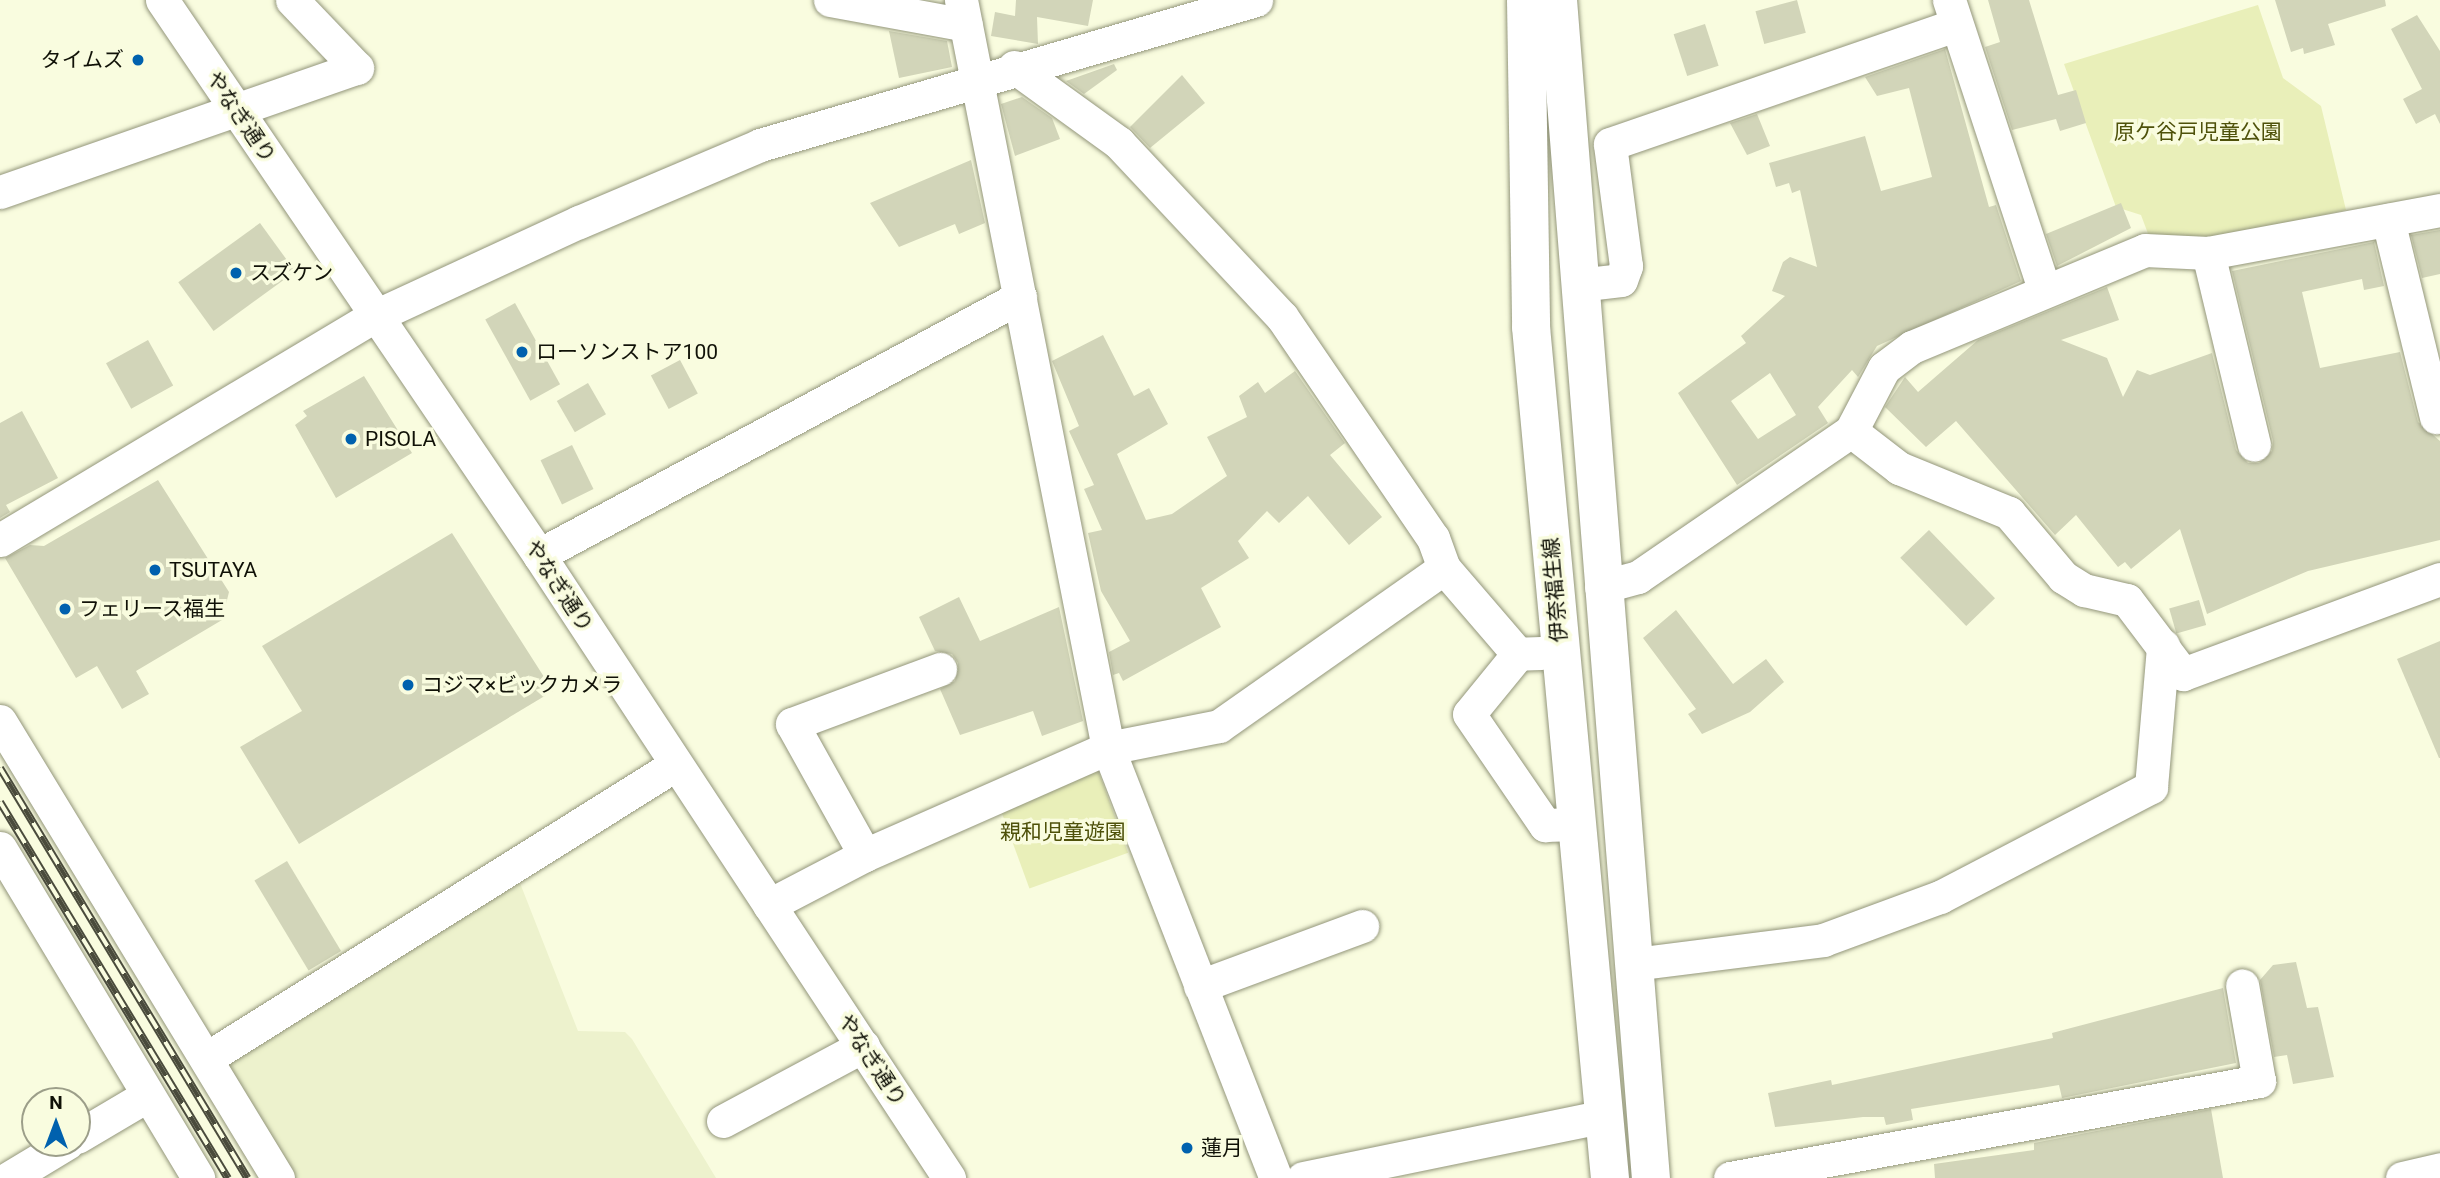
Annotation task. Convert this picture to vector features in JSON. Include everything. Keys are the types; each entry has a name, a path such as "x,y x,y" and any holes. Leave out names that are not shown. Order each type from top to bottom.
{"main road":[{"name":"伊奈福生線","path":"1526,0 1531,327 1610,1178"},
{"path":"1558,0 1601,587 1651,1178"}],"street":[{"name":"やなぎ通り","path":"162,0 373,317 539,555 949,1178"},
{"path":"0,192 238,112 356,68 292,0"},
{"path":"830,0 964,13 1108,748 1276,1178"},
{"path":"0,540 373,317 760,145 1014,66 1256,0"},
{"path":"1578,285 1621,280 1626,266 1610,144 1953,13 2044,289"},
{"path":"1014,66 1119,142 1282,317 1433,537 1444,568 1518,654"},
{"path":"1601,587 1638,576 1851,431 1884,368 1912,347 2044,289 2145,250 2208,253 2440,210"},
{"path":"2388,219 2436,417"},
{"path":"2208,253 2254,445"},
{"path":"539,555 1020,298"},
{"path":"1851,431 1899,468 2009,513 2063,576 2084,590 2127,600 2183,674 2440,580"},
{"path":"769,905 865,855 1108,748 1219,726 1444,568"},
{"path":"1634,964 1823,940 1940,897 2151,787 2163,646"},
{"path":"1561,652 1518,654 1469,714 1545,825 1577,824"},
{"path":"865,855 792,724 940,669"},
{"path":"0,721 278,1178"},
{"path":"207,1058 675,765"},
{"path":"0,849 198,1178"},
{"path":"1200,986 1362,926"},
{"path":"1730,1178 2259,1081 2242,985"},
{"path":"747,1118 863,1046"},
{"path":"91,1129 148,1094"},
{"path":"1303,1178 1605,1116"},
{"path":"9,1178 44,1157"},
{"path":"2402,1178 2440,1169"}],"shaded area":[{"path":"520,883 578,1031 625,1032 632,1039 716,1178 290,1178 220,1060"}],"green space":[{"name":"原ケ谷戸児童公園","path":"2258,5 2283,78 2321,106 2346,210 2189,244 2150,239 2141,215 2116,207 2064,64"},
{"name":"親和児童遊園","path":"1098,770 1128,853 1029,889 999,806"}],"building":[{"path":"1016,0 1093,0 1088,26 1037,17 1038,44 991,36 995,12 1015,16"},
{"path":"1797,0 1806,33 1764,44 1755,11"},
{"path":"1988,0 2029,0 2058,95 2076,90 2086,123 2060,131 2056,119 2012,130 1985,47 2000,42"},
{"path":"2275,0 2385,0 2386,6 2328,24 2335,45 2304,54 2303,48 2291,52"},
{"path":"2417,15 2440,51 2440,124 2435,114 2416,124 2403,99 2422,89 2391,29"},
{"path":"1705,24 1719,66 1687,76 1674,34"},
{"path":"889,31 947,41 952,67 899,78"},
{"path":"1945,49 1989,207 1996,205 2021,281 1877,346 1858,377 1852,370 1818,407 1828,423 1737,485 1678,393 1746,343 1741,336 1785,296 1772,291 1783,262 1790,257 1817,267 1800,190 1792,193 1789,183 1776,187 1769,163 1865,136 1881,191 1932,177 1909,88 1877,96 1865,77","holes":["1770,373 1796,415 1758,439 1731,401"]},
{"path":"1114,64 1117,70 1084,94 1066,81"},
{"path":"1182,75 1205,103 1150,148 1130,127"},
{"path":"1022,97 1052,118 1060,139 1015,156 1001,104"},
{"path":"1757,114 1770,146 1747,155 1730,123"},
{"path":"971,160 985,223 959,234 955,224 899,247 870,203"},
{"path":"2121,203 2131,228 2057,266 2046,234"},
{"path":"260,223 295,272 214,331 178,282"},
{"path":"2440,230 2440,274 2422,278 2411,235"},
{"path":"2374,242 2384,286 2364,290 2362,279 2302,292 2320,368 2400,352 2418,422 2440,441 2440,540 2308,571 2207,614 2180,529 2131,569 2125,562 2118,567 2076,515 2055,535 1956,421 1926,447 1885,407 1905,377 1918,392 1978,340 2107,287 2119,320 2061,340 2107,358 2123,397 2137,370 2150,375 2212,353 2236,450 2248,463 2259,463 2272,451 2273,441 2232,271"},
{"name":"ローソンストア100","path":"515,303 560,384 530,401 485,319"},
{"path":"1103,335 1134,396 1149,388 1168,424 1117,454 1146,520 1172,514 1227,476 1207,437 1247,417 1239,396 1258,382 1265,393 1295,371 1345,443 1330,455 1382,517 1349,545 1308,496 1279,523 1267,511 1238,541 1249,558 1201,588 1221,627 1123,681 1119,673 1113,675 1109,652 1130,641 1101,591 1088,533 1102,530 1084,489 1094,485 1069,431 1079,426 1052,361"},
{"path":"148,340 173,385 131,409 106,363"},
{"path":"680,360 698,394 669,409 651,375"},
{"path":"364,376 412,453 336,498 295,425 307,416 303,411"},
{"path":"588,383 606,414 575,432 557,401"},
{"path":"22,411 58,478 6,505 10,512 0,518 0,423"},
{"path":"572,445 593,489 562,504 541,460"},
{"path":"158,480 229,592 222,620 136,671 149,694 122,709 97,666 76,678 5,558 30,545 44,546"},
{"path":"1929,530 1995,598 1966,626 1900,558"},
{"path":"452,533 553,691 299,844 240,747 302,711 262,646"},
{"path":"959,597 980,641 1059,607 1083,721 1042,736 1033,711 960,735 940,689 955,681 958,663 952,654 935,651 919,617"},
{"path":"2199,600 2206,625 2176,634 2169,609"},
{"path":"1676,610 1733,684 1766,659 1784,682 1750,712 1702,734 1688,714 1696,709 1643,638"},
{"path":"2440,641 2440,758 2439,758 2397,659"},
{"path":"287,861 341,951 309,971 254,881"},
{"path":"2296,962 2307,1008 2318,1007 2334,1077 2293,1084 2287,1055 2274,1057 2260,980 2273,965"},
{"path":"2223,988 2236,1063 2062,1098 2059,1085 1911,1109 1913,1120 1886,1125 1884,1117 1863,1117 1775,1127 1768,1093 1831,1080 1832,1085 2053,1038 2052,1033"},
{"path":"2211,1109 2223,1178 1935,1178 1934,1164 2034,1150 2034,1143"}],"railway":[{"path":"0,768 247,1178"},
{"path":"0,802 228,1178"}],"place":[{"name":"タイムズ","path":"138,60"},
{"name":"スズケン","path":"236,273"},
{"name":"ローソンストア100","path":"522,352"},
{"name":"PISOLA","path":"351,439"},
{"name":"TSUTAYA","path":"155,570"},
{"name":"フェリース福生","path":"65,609"},
{"name":"コジマ×ビックカメラ","path":"408,685"},
{"name":"蓮月","path":"1187,1148"}]}
